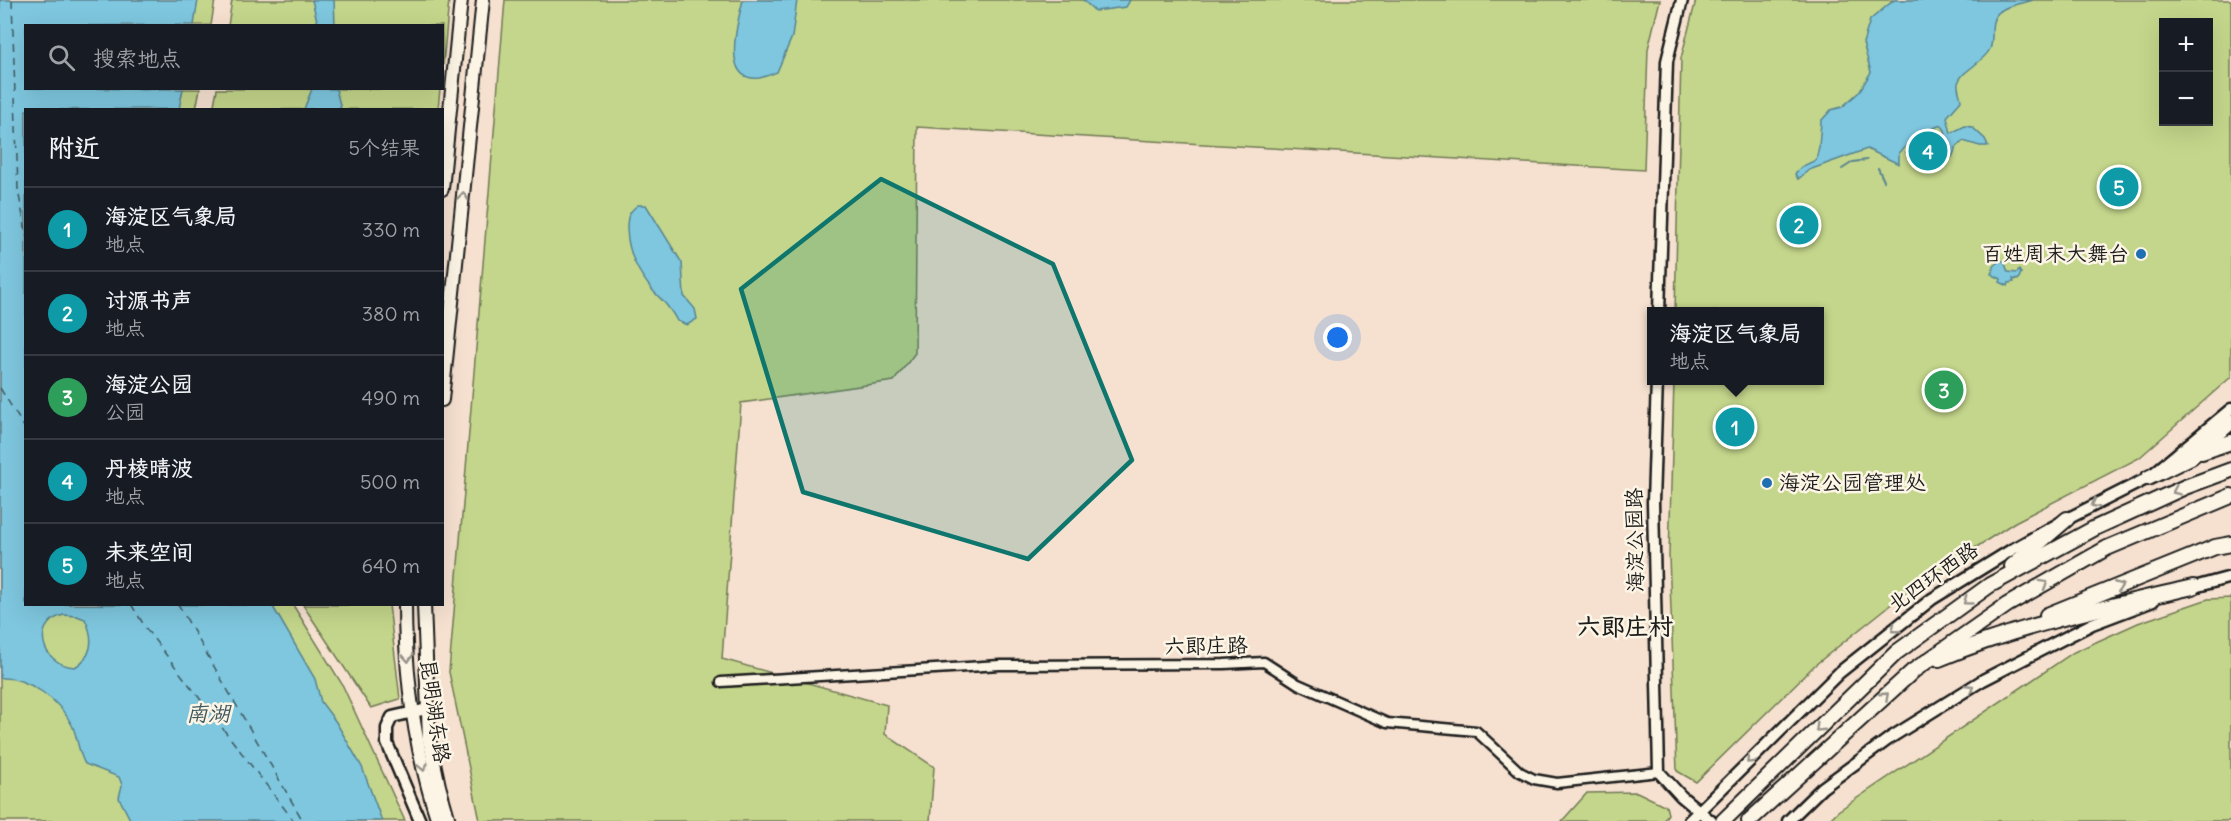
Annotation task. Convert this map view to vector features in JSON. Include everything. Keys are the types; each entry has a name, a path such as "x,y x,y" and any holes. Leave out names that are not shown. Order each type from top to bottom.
{"highway":[{"path":"2191,457 2231,422"},
{"path":"2148,478 2191,457 2231,442"},
{"name":"北四环西路","path":"1728,816 1897,652 1990,585 2095,528 2185,487 2231,470"},
{"path":"1749,821 1913,671 2007,605 2107,548 2231,496"},
{"path":"1990,585 2067,519"},
{"path":"1913,671 2215,547 2231,544"},
{"path":"1987,640 2090,611 2193,586"}],"main road":[{"path":"444,169 461,0"},
{"path":"444,380 483,0"},
{"name":"昆明湖东路","path":"405,606 411,712 428,789 438,821"},
{"name":"昆明湖东路","path":"424,606 427,710 431,748 449,821"}],"street":[{"path":"1659,307 1667,61 1682,0"},
{"name":"海淀公园路","path":"1657,385 1653,502 1659,772"},
{"name":"北四环西路","path":"1689,821 1840,672 1932,599 2013,549 2148,478 2231,409"},
{"path":"1788,821 1822,788 1890,738 1983,680 2092,624 2193,586 2231,577"},
{"path":"2193,586 2231,584"},
{"name":"六郎庄路","path":"721,682 1000,665 1264,662 1298,684 1387,723 1476,731 1520,772 1534,779 1557,783 1659,772"},
{"path":"420,821 387,743 387,728 392,717 427,710"},
{"path":"1659,772 1711,821"}],"highlighted area":[{"path":"881,179 1053,264 1132,460 1028,559 803,492 741,289"}],"green space":[{"name":"南湖","path":"0,0 215,0 211,24 24,24 24,90 200,90 196,108 24,108 24,606 294,606 342,684 405,821 0,821"},
{"path":"232,0 449,0 444,55 444,24 228,24"},
{"path":"505,0 1660,0 1648,49 1644,170 917,127 915,353 894,381 741,403 722,659 887,705 885,734 934,767 930,821 480,821 449,672"},
{"path":"1696,0 2231,0 2231,377 2139,458 2015,522 1904,594 1815,665 1696,782 1677,771 1669,556 1674,385 1824,385 1824,307 1675,307 1681,58"},
{"path":"217,90 440,90 438,108 213,108"},
{"path":"2231,598 2231,821 1828,821 1838,811 2074,652 2138,623 2208,599"},
{"path":"304,606 389,606 400,699 371,708"},
{"path":"1637,792 1666,806 1668,814 1663,821 1562,821 1587,793"}],"water":[{"name":"南湖","path":"0,0 198,0 194,24 24,24 24,90 183,90 179,108 24,108 24,606 273,606 315,679 321,702 336,722 362,767 382,821 131,821 119,798 122,785 119,777 85,764 72,725 60,707 32,686 11,678 0,678","holes":["64,615 85,619 91,639 86,657 75,667 54,659 47,652 44,643 47,626 54,619"]},
{"path":"312,0 334,0 335,24 318,24"},
{"path":"743,0 797,0 792,37 777,72 761,78 747,77 739,71 735,61 734,48"},
{"path":"1083,0 1130,0 1126,7 1095,11"},
{"path":"1894,0 2033,0 2005,8 1995,17 1990,49 1960,79 1958,85 1961,101 1947,117 1951,133 1965,126 1972,127 1985,139 1988,146 1963,141 1956,148 1952,157 1948,157 1943,154 1944,143 1928,146 1929,135 1946,137 1941,125 1924,132 1899,152 1899,164 1867,149 1809,170 1798,179 1795,174 1801,167 1816,160 1821,121 1831,110 1842,107 1859,92 1871,72 1863,43 1870,20"},
{"path":"312,90 336,90 341,108 304,108"},
{"path":"638,205 646,205 682,263 684,296 695,309 697,319 687,325 677,321 648,285 635,263 629,247 627,225 630,213"},
{"path":"2000,260 2004,261 2008,272 2017,273 2019,270 2021,273 2018,280 2013,279 2014,282 2009,283 2008,286 1991,274"}],"waterway":[{"path":"1906,152 1915,154"},
{"path":"1842,169 1853,162 1867,160"},
{"path":"1878,168 1884,181"}],"ferry route":[{"path":"12,0 18,190 24,222"},
{"path":"0,388 24,427"},
{"path":"132,606 147,630 294,821"},
{"path":"179,606 303,821"}],"place":[{"name":"丹棱晴波","path":"1928,151"},
{"name":"未来空间","path":"2119,187"},
{"name":"讨源书声","path":"1799,225"},
{"name":"百姓周末大舞台","path":"2141,254"},
{"name":"海淀公园","path":"1944,390"},
{"name":"海淀区气象局","path":"1735,427"},
{"name":"海淀公园管理处","path":"1767,483"}],"district":[{"name":"六郎庄村","path":"1625,627"}]}
